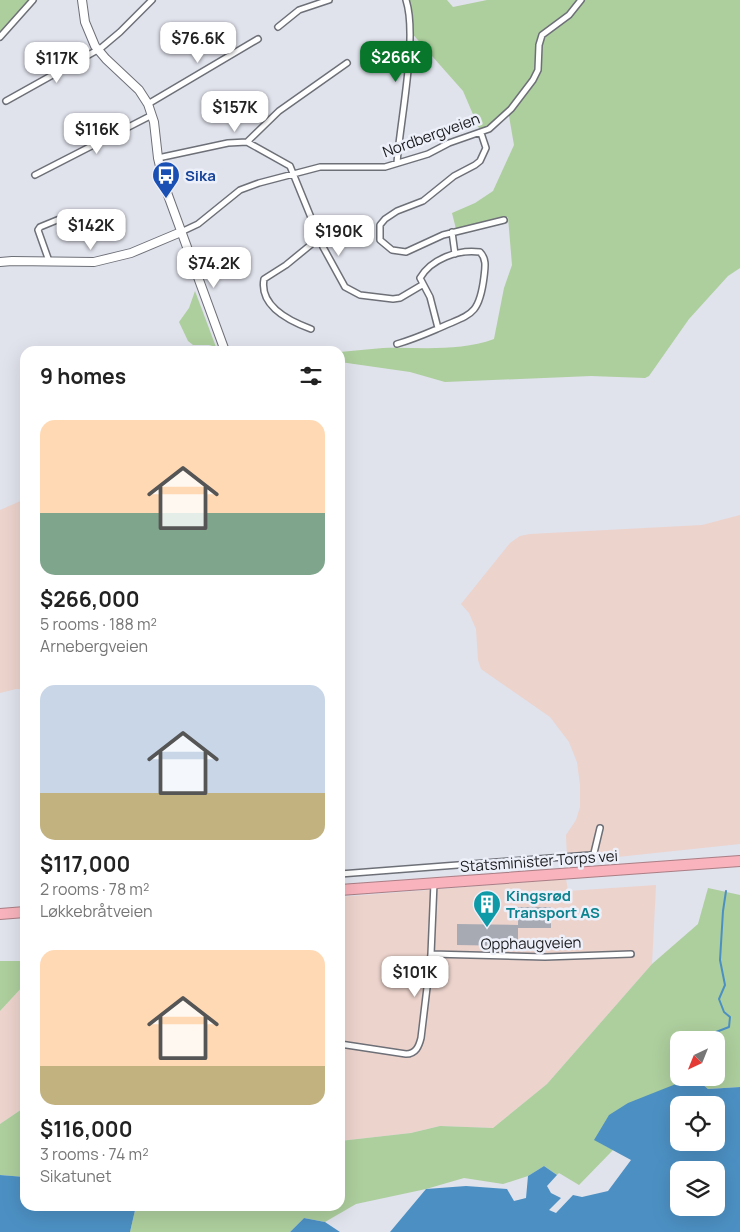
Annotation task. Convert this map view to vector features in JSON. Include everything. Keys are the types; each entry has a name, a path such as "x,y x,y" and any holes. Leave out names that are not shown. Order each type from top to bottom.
{"highway":[{"name":"Statsminister Torps vei","path":"345,890 740,861"},
{"path":"0,914 20,912"}],"street":[{"path":"0,37 33,0"},
{"path":"82,0 85,22 98,50 139,90 148,104 152,115 158,158 165,187 223,346"},
{"path":"6,101 98,50 120,32 152,0"},
{"path":"278,27 299,10 329,0"},
{"path":"397,163 409,52 410,11 406,0"},
{"name":"Nordbergveien","path":"0,262 49,261 84,263 131,253 204,220 240,190 294,173 320,168 373,169 428,154 449,142 481,133 499,121 527,90 538,70 539,45 542,35 569,15 581,0"},
{"path":"148,104 258,38"},
{"path":"247,142 279,111 347,63"},
{"path":"35,175 152,115"},
{"path":"481,133 486,148 480,161 454,176 423,201 390,215 380,225 380,240 385,246 399,252 406,252 452,232 504,220"},
{"path":"158,158 228,143 247,142 285,162 294,173 319,238 340,280 351,291 360,295 400,298 422,285"},
{"path":"49,261 38,230 40,227 62,218"},
{"path":"452,232 455,254"},
{"path":"311,329 298,324 279,312 265,295 263,284 264,279 286,265 319,238"},
{"path":"397,344 417,338 470,315 480,300 482,290 485,261 484,256 480,252 448,256 424,272 420,278 430,297 438,328"},
{"path":"345,874 590,855 596,849 600,828"},
{"path":"345,1045 406,1054 414,1053 421,1038 431,954 434,883"},
{"name":"Opphaugveien","path":"431,954 544,957 631,954"}],"shaded area":[{"path":"20,501 20,689 0,693 0,510"},
{"path":"740,515 740,844 570,862 567,857 566,835 576,820 580,807 580,785 577,762 569,742 550,717 481,669 478,660 476,629 469,613 461,604 510,543 520,536 702,525"},
{"path":"566,879 568,891 656,885 652,964 547,1084 493,1128 440,1126 411,1133 345,1140 345,897"},
{"path":"20,989 20,1110 0,1124 0,1011"}],"green space":[{"path":"0,0 33,0 0,37"},
{"path":"406,0 447,0 453,7 487,0 740,0 740,268 728,276 689,319 649,376 645,378 591,376 445,382 410,372 345,363 345,352 383,348 467,346 494,339 504,288 512,265 508,217 456,229 452,213 475,203 493,191 514,145 509,116 507,114 481,133 463,91 409,30"},
{"path":"195,291 216,346 193,345 188,341 179,322 189,308"},
{"path":"708,888 740,895 740,1087 708,1089 704,1086 725,1086 725,1031 670,1031 670,1086 679,1086 595,1140 613,1150 579,1185 559,1173 557,1175 544,1166 528,1176 503,1184 464,1178 426,1189 356,1204 345,1210 345,1140 411,1133 440,1126 493,1128 547,1084 652,964 698,924"},
{"path":"0,961 20,961 20,989 0,1011"},
{"path":"20,1110 20,1177 0,1175 0,1124"},
{"path":"135,1211 344,1211 325,1222 304,1218 290,1232 130,1232"}],"water":[{"path":"671,1086 704,1086 708,1089 740,1087 740,1232 390,1232 426,1189 466,1186 507,1189 514,1201 526,1198 528,1176 544,1166 557,1175 547,1186 551,1193 561,1198 549,1210 556,1213 573,1195 582,1197 608,1191 631,1160 594,1140 609,1115 628,1103"},
{"path":"0,1175 20,1177 20,1211 135,1211 130,1232 0,1232"},
{"path":"304,1218 325,1222 340,1232 290,1232"}],"building":[{"name":"Kingsrød Transport AS","path":"518,907 551,907 551,928 518,928 518,949 511,949 511,946 457,945 457,924 518,925"}],"waterway":[{"path":"719,1031 729,1027 730,1017 724,1012 719,999 725,985 720,960 726,891"}],"place":[{"name":"Sika","path":"166,199"},
{"name":"Kingsrød Transport AS","path":"487,928"}]}
